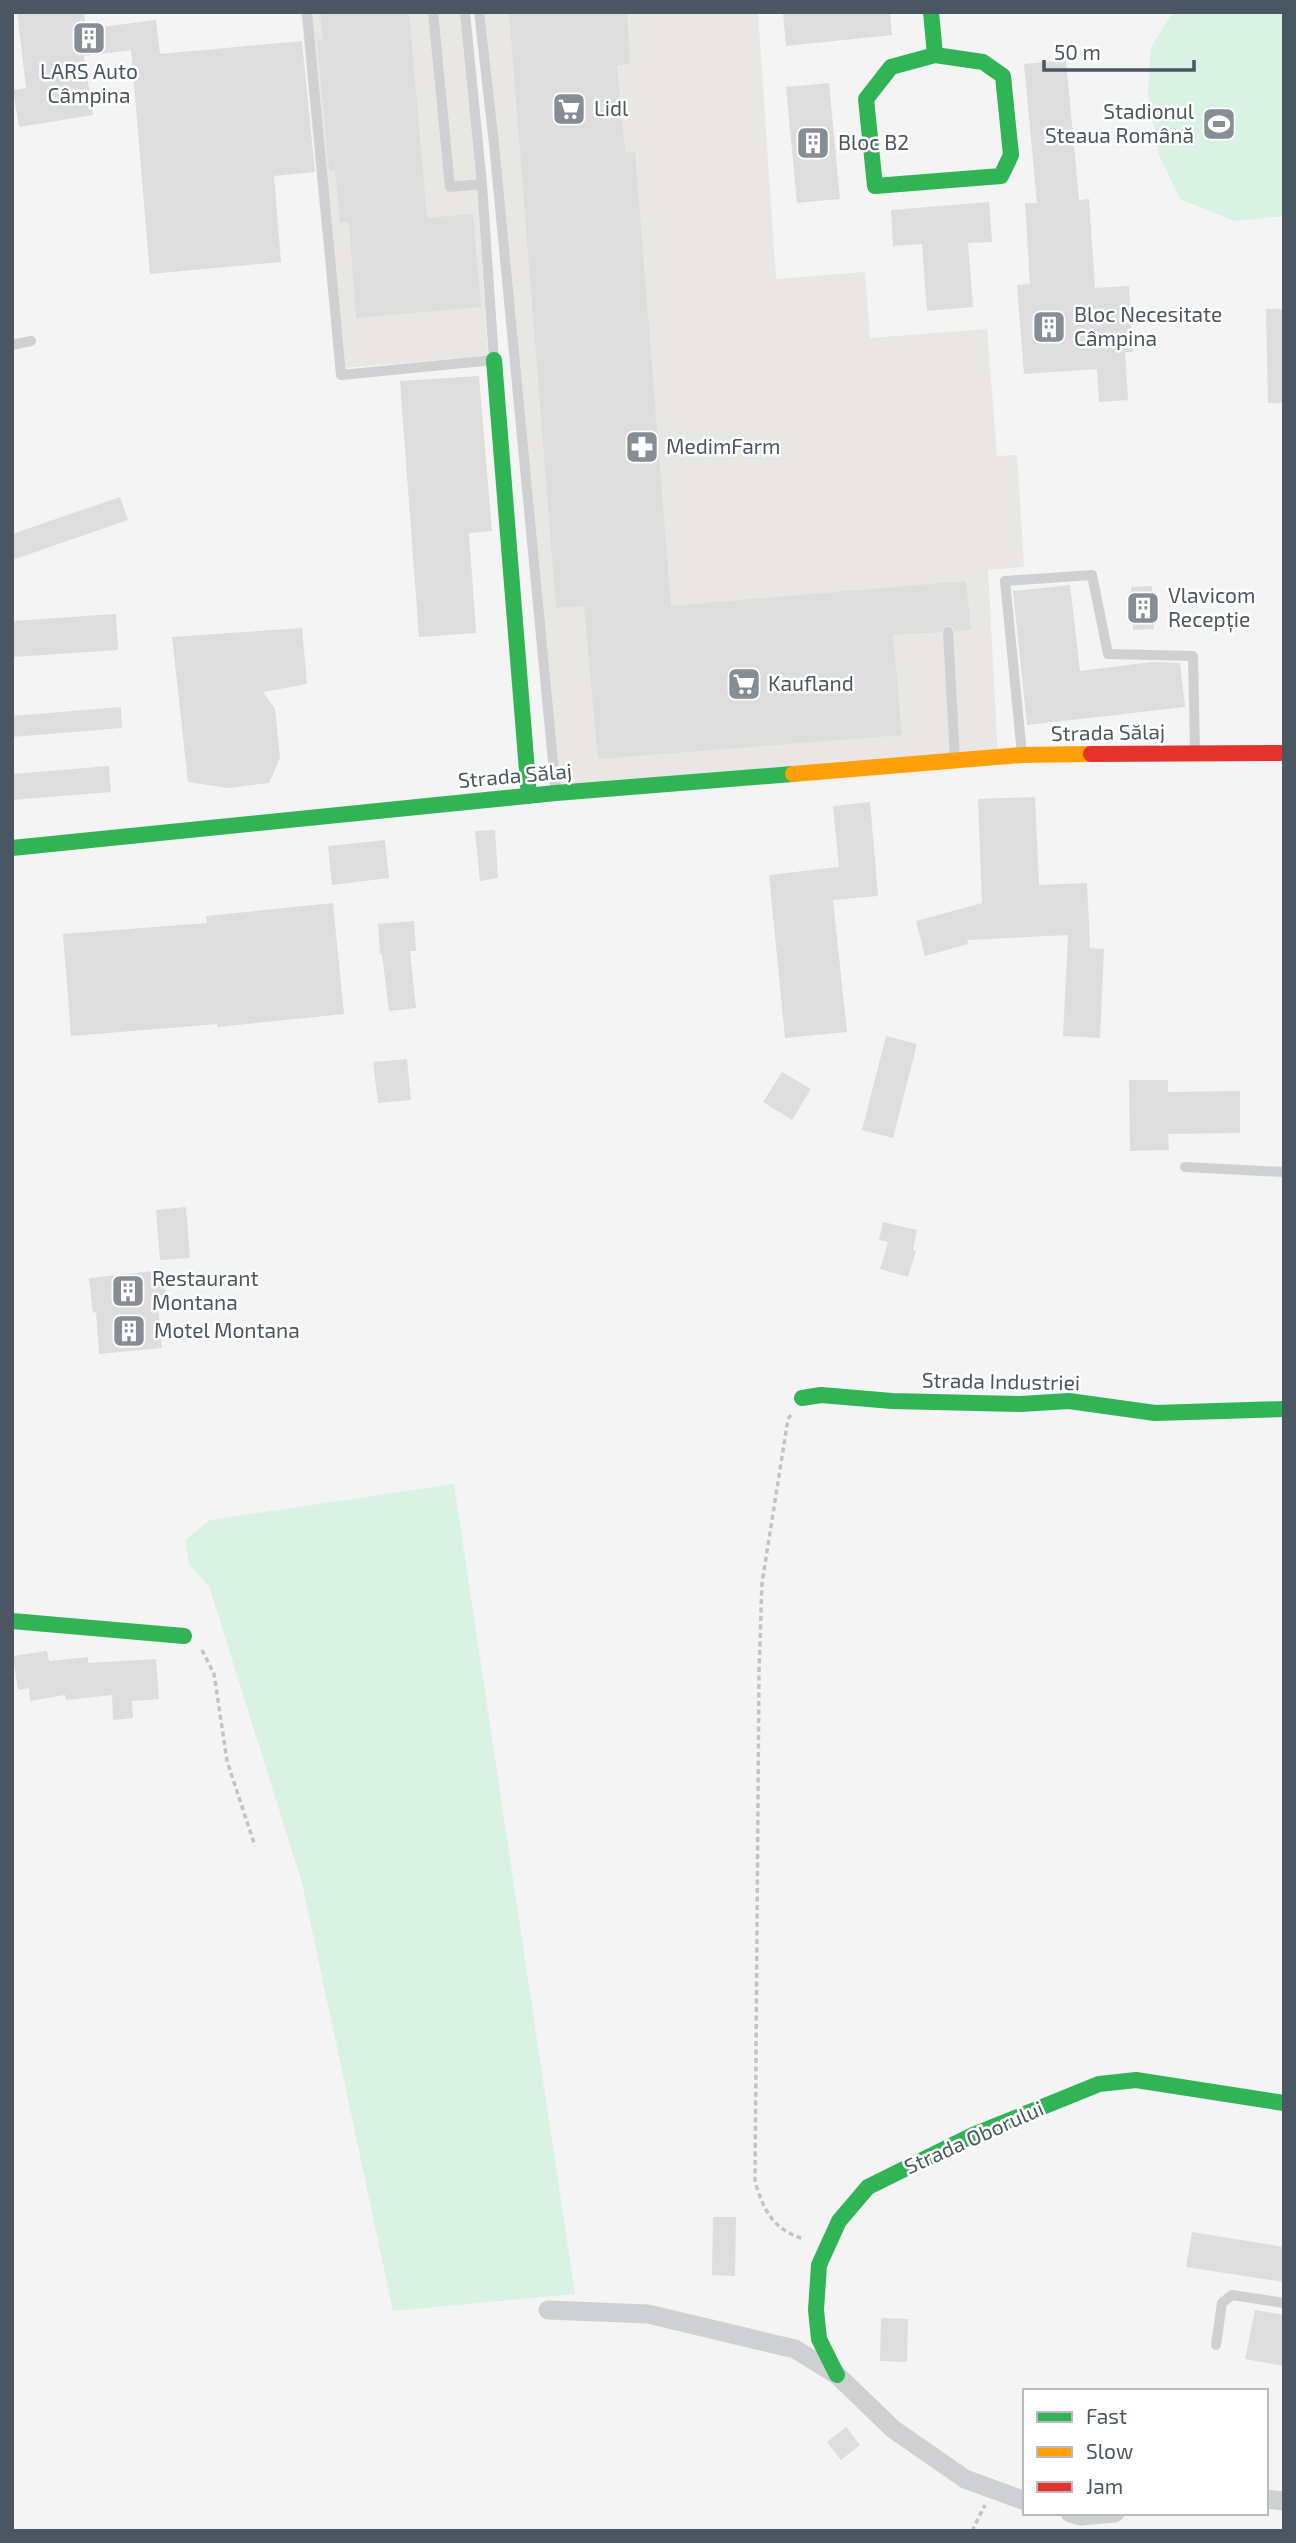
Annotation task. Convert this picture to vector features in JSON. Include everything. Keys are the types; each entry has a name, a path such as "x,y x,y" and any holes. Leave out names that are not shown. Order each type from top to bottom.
{"street":[{"path":"931,12 935,55"},
{"path":"935,55 982,62 1003,76 1011,155 1001,176 875,186 866,99 891,67 935,55"},
{"path":"494,360 529,796"},
{"name":"Strada Sălaj","path":"12,848 556,793 1022,755 1284,753"},
{"name":"Strada Industriei","path":"802,1398 821,1395 892,1401 1021,1404 1069,1401 1155,1413 1284,1409"},
{"path":"12,1621 184,1636"},
{"name":"Strada Oborului","path":"837,2375 820,2339 816,2310 819,2265 839,2221 868,2187 973,2135 1099,2084 1136,2080 1284,2103"},
{"name":"Strada Oborului","path":"548,2310 648,2314 795,2349 837,2375 893,2429 965,2479 1023,2500"}],"lane":[{"path":"307,12 341,375 494,360 482,184 465,12"},
{"path":"433,12 450,187 482,184"},
{"path":"479,12 496,158 556,793"},
{"path":"12,345 31,341"},
{"name":"Strada Sălaj","path":"1022,755 1005,581 1092,575 1108,654 1193,656 1195,753"},
{"path":"948,632 955,761"},
{"path":"1185,1167 1284,1172"},
{"path":"1216,2345 1222,2303 1232,2295 1284,2303"}],"path":[{"path":"802,1398 788,1419 762,1583 758,1684 755,2182 765,2212 799,2238 826,2246"},
{"path":"184,1636 198,1643 214,1674 228,1761 255,1846"},
{"path":"972,2531 992,2490"}],"shaded area":[{"path":"301,12 466,12 488,356 343,368 329,230 322,231"},
{"path":"477,12 758,12 776,279 865,272 870,338 987,329 997,456 1017,455 1024,567 988,570 998,757 556,793"}],"green space":[{"name":"Stadionul Steaua Română","path":"1173,12 1284,12 1284,216 1235,221 1180,199 1159,155 1148,93 1151,47"},
{"path":"454,1484 575,2294 393,2311 302,1883 209,1586 189,1565 185,1540 210,1520"}],"building":[{"path":"17,12 84,12 86,29 156,20 160,54 302,41 315,172 274,176 281,262 150,274 131,50 84,56 93,115 19,127 13,90 26,88"},
{"path":"320,12 409,12 427,218 473,214 481,307 356,318 349,222 340,223 335,171 329,171 317,40 323,40"},
{"path":"509,12 627,12 630,64 617,65 625,152 635,152 671,606 966,581 971,630 955,631 952,626 947,625 941,632 893,635 902,735 598,759 584,606 556,608"},
{"path":"783,12 890,12 892,35 786,46"},
{"path":"1066,60 1079,200 1089,199 1095,288 1129,286 1133,352 1125,352 1128,400 1099,402 1097,369 1024,374 1017,285 1030,284 1025,203 1037,203 1024,64"},
{"name":"Bloc B2","path":"829,83 840,199 797,203 786,87"},
{"path":"989,202 992,242 968,243 973,307 927,311 922,244 893,246 891,210"},
{"path":"1266,309 1284,309 1284,403 1268,403"},
{"path":"479,376 492,531 469,533 476,633 419,637 400,381"},
{"path":"120,497 128,520 12,560 12,534"},
{"path":"1070,585 1080,671 1152,662 1180,663 1185,707 1027,725 1013,591"},
{"name":"Vlavicom Recepție","path":"1152,586 1154,629 1133,630 1131,587"},
{"path":"116,614 118,650 12,657 12,621"},
{"path":"302,628 307,684 263,692 275,709 280,758 269,783 228,788 188,782 172,637"},
{"path":"121,707 122,728 12,737 12,716"},
{"path":"109,766 111,792 12,800 12,774"},
{"path":"1035,797 1039,885 1087,883 1090,948 1104,949 1100,1038 1063,1036 1068,935 967,940 968,944 925,956 916,921 982,903 978,799"},
{"path":"870,802 878,896 833,900 847,1032 785,1038 769,875 839,867 833,806"},
{"path":"495,830 498,878 480,881 475,831"},
{"path":"385,840 389,878 332,885 328,846"},
{"path":"333,903 344,1014 218,1027 217,1024 71,1036 63,934 207,923 206,916"},
{"path":"414,921 416,951 410,951 416,1008 389,1011 378,924"},
{"path":"886,1036 917,1044 893,1138 862,1130"},
{"path":"407,1059 411,1100 378,1103 373,1062"},
{"path":"782,1072 811,1089 792,1120 763,1102"},
{"path":"1129,1080 1168,1080 1168,1092 1240,1091 1240,1133 1168,1134 1169,1150 1130,1151"},
{"path":"186,1207 190,1258 160,1260 156,1210"},
{"path":"883,1222 917,1230 913,1250 916,1251 908,1277 880,1269 888,1242 879,1240"},
{"path":"163,1270 167,1304 158,1305 162,1348 99,1354 96,1312 93,1313 89,1278"},
{"path":"47,1651 49,1661 88,1657 88,1663 156,1659 159,1699 132,1701 133,1718 113,1720 112,1695 66,1700 65,1695 30,1701 29,1688 18,1690 13,1656"},
{"path":"713,2217 736,2217 735,2276 712,2275"},
{"path":"1192,2232 1284,2247 1284,2282 1186,2267"},
{"path":"1255,2310 1284,2315 1284,2366 1245,2359"},
{"path":"881,2318 908,2319 907,2362 880,2361"},
{"path":"846,2427 860,2445 841,2460 827,2442"}],"traffic: fast":[{"path":"931,12 935,55 891,67 866,99 875,186 1001,176 1011,155 1003,76 983,62 935,55"},
{"path":"494,360 529,796"},
{"path":"12,848 556,793 793,774"},
{"path":"802,1398 821,1395 892,1401 1021,1404 1069,1401 1155,1413 1284,1409"},
{"path":"12,1621 184,1636"},
{"path":"837,2375 819,2339 816,2310 819,2265 839,2221 868,2187 973,2135 1099,2084 1136,2080 1284,2103"}],"traffic: slow":[{"path":"793,774 1022,755 1091,754"}],"traffic: jam":[{"path":"1091,754 1284,753"}],"place":[{"name":"LARS Auto Câmpina","path":"89,38"},
{"name":"Lidl","path":"569,109"},
{"name":"Stadionul Steaua Română","path":"1219,124"},
{"name":"Bloc B2","path":"813,143"},
{"name":"Bloc Necesitate Câmpina","path":"1049,327"},
{"name":"MedimFarm","path":"642,447"},
{"name":"Vlavicom Recepție","path":"1143,608"},
{"name":"Kaufland","path":"744,684"},
{"name":"Restaurant Montana","path":"128,1291"},
{"name":"Motel Montana","path":"129,1331"}]}
